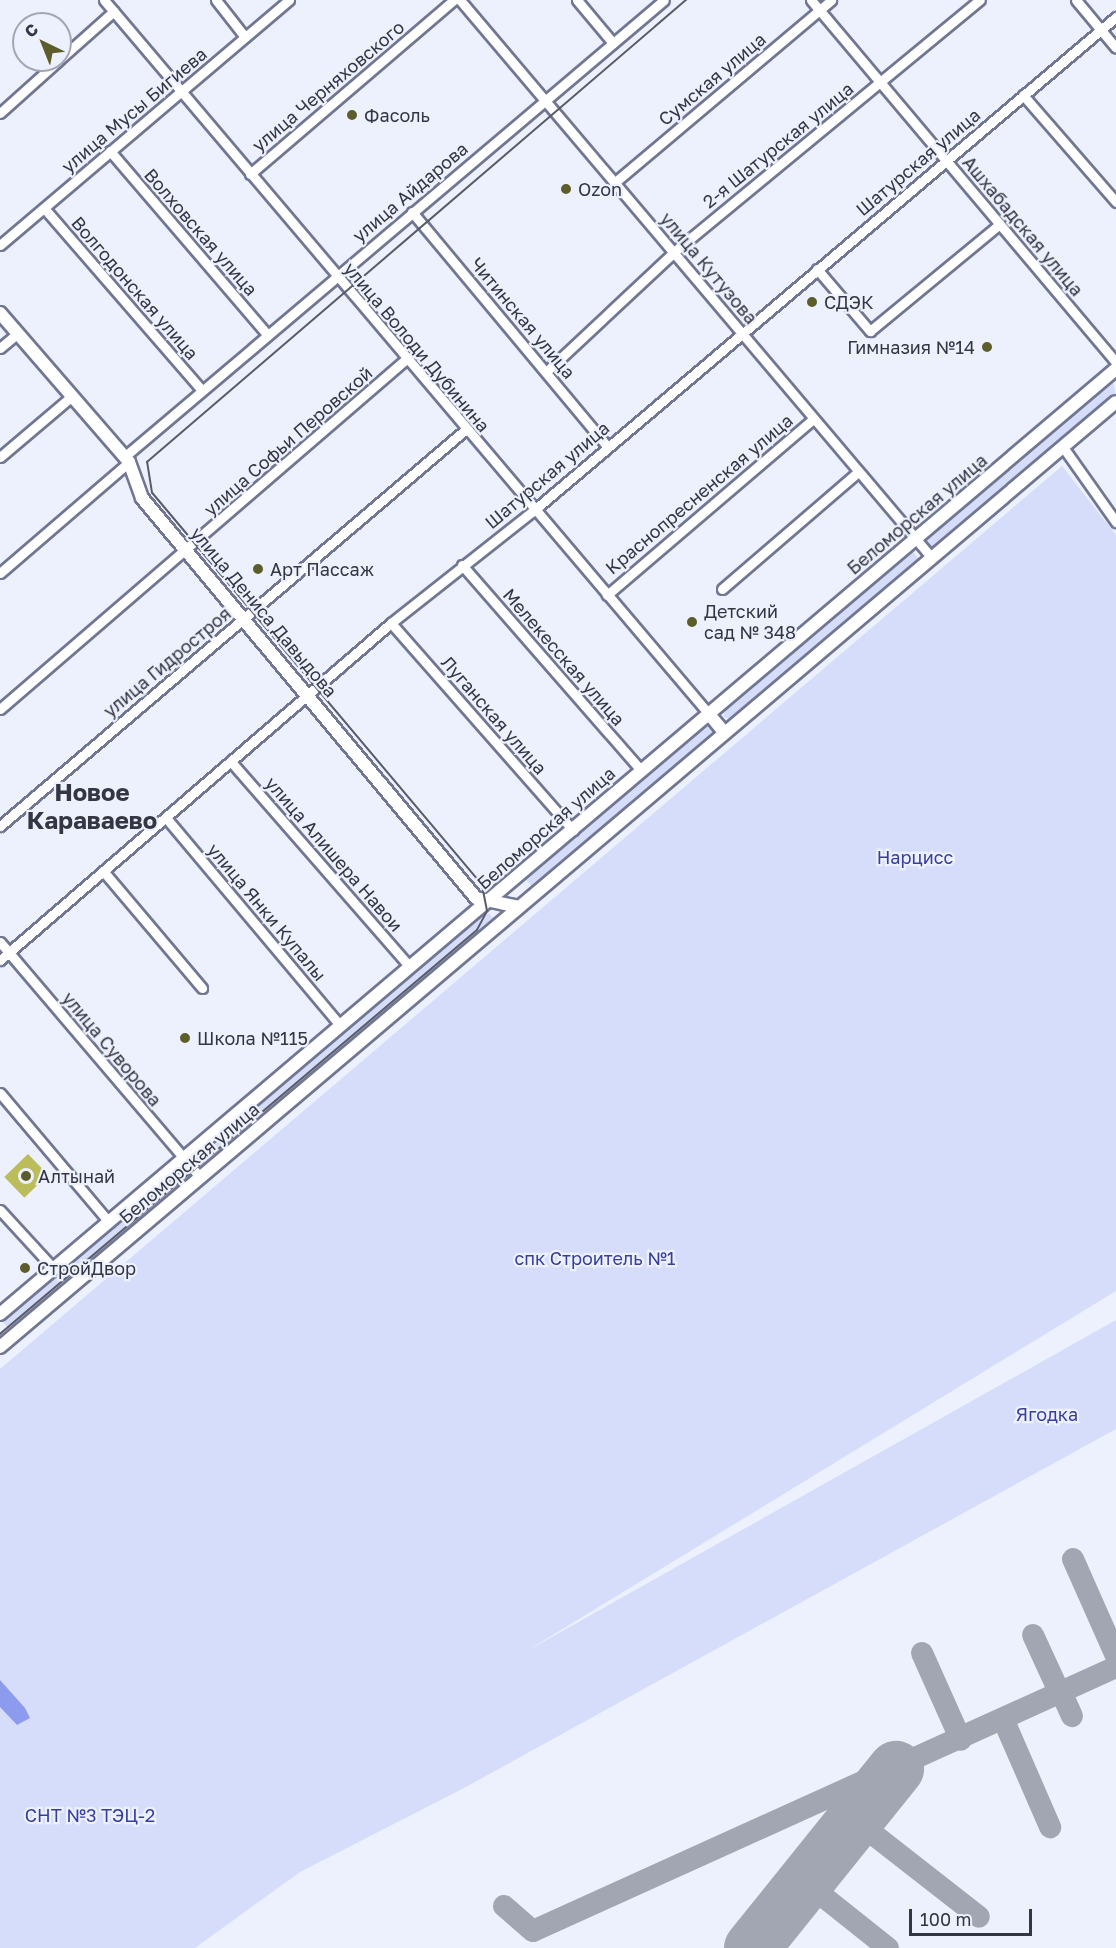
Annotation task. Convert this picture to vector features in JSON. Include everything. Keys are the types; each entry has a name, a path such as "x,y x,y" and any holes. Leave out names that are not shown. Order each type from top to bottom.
{"main road":[{"name":"улица Дениса Давыдова","path":"0,313 126,459 142,498 246,617 476,898 486,903"},
{"name":"Беломорская улица","path":"0,1314 1116,369"},
{"name":"Беломорская улица","path":"0,1347 1116,402"},
{"path":"708,713 725,733"},
{"path":"486,903 519,907"}],"street":[{"name":"улица Володи Дубинина","path":"104,0 405,360 708,713"},
{"path":"216,0 245,37"},
{"name":"улица Мусы Бигиева","path":"0,245 289,0"},
{"name":"улица Черняховского","path":"250,174 454,0"},
{"name":"улица Кутузова","path":"460,0 614,183 675,251 813,419 932,558"},
{"path":"577,0 613,43"},
{"name":"улица Айдарова","path":"0,573 201,389 664,0"},
{"name":"Ашхабадская улица","path":"811,0 1116,362"},
{"name":"Сумская улица","path":"614,183 831,0"},
{"name":"2-я Шатурская улица","path":"548,370 675,251 980,0"},
{"path":"1076,0 1116,48"},
{"path":"72,49 114,11"},
{"name":"Шатурская улица","path":"0,960 233,764 391,623 533,511 741,332 1116,17"},
{"path":"0,113 46,72"},
{"path":"1023,95 1116,202"},
{"name":"Волховская улица","path":"110,152 267,334"},
{"name":"Волгодонская улица","path":"44,208 201,389"},
{"name":"Читинская улица","path":"412,212 548,370 608,447"},
{"path":"817,269 870,331 1000,224"},
{"path":"0,348 18,333"},
{"name":"улица Софьи Перовской","path":"0,709 189,550 405,360"},
{"path":"0,457 72,396"},
{"name":"Краснопресненская улица","path":"607,595 813,419"},
{"name":"улица Гидростроя","path":"0,826 465,430"},
{"path":"1063,447 1116,522"},
{"path":"722,589 858,472"},
{"name":"Мелекесская улица","path":"462,565 641,770"},
{"name":"Луганская улица","path":"391,623 573,830"},
{"name":"улица Алишера Навои","path":"233,764 410,967"},
{"name":"улица Янки Купалы","path":"167,819 341,1026"},
{"path":"104,873 202,988"},
{"name":"улица Суворова","path":"0,942 200,1177"},
{"path":"0,1093 109,1222"},
{"path":"0,1210 54,1269"}],"green space":[{"path":"1112,377 1116,395 936,549 926,547 926,537"},
{"path":"1062,466 1116,535 1116,1291 525,1652 1116,1320 1116,1429 464,1788 300,1872 195,1948 0,1948 0,1369"},
{"path":"912,550 920,561 731,719 724,717 723,709"},
{"path":"708,724 715,732 533,889 525,878"},
{"path":"487,911 497,923 200,1173 190,1160"},
{"path":"182,1165 193,1178 11,1331 0,1318"}],"water":[{"path":"0,1680 25,1708 30,1718 17,1725 0,1707"}],"building":[{"name":"Алтынай","path":"28,1154 48,1175 24,1198 4,1177"}],"taxiway":[{"path":"1073,1559 1116,1656"},
{"path":"1033,1635 1061,1696"},
{"path":"922,1653 961,1740"},
{"path":"504,1906 533,1931 1116,1667"},
{"path":"1063,1696 1072,1716"},
{"path":"1004,1721 1050,1827"},
{"path":"855,1820 979,1917"},
{"path":"805,1882 888,1948"}],"runway":[{"path":"752,1948 896,1769"}],"tram line":[{"path":"0,1334 477,930 487,911 482,885 152,493 147,462 686,0"}],"place":[{"name":"Фасоль","path":"352,115"},
{"name":"Ozon","path":"566,189"},
{"name":"СДЭК","path":"812,302"},
{"name":"Гимназия №14","path":"987,347"},
{"name":"Арт Пассаж","path":"258,569"},
{"name":"Детский сад № 348","path":"692,622"},
{"name":"Школа №115","path":"185,1038"},
{"name":"Алтынай","path":"26,1176"},
{"name":"СтройДвор","path":"25,1268"}],"district":[{"name":"Новое Караваево","path":"92,806"}],"park label":[{"name":"Нарцисс","path":"915,857"},
{"name":"спк Строитель №1","path":"595,1258"},
{"name":"Ягодка","path":"1047,1414"},
{"name":"СНТ №3 ТЭЦ-2","path":"90,1815"}]}
